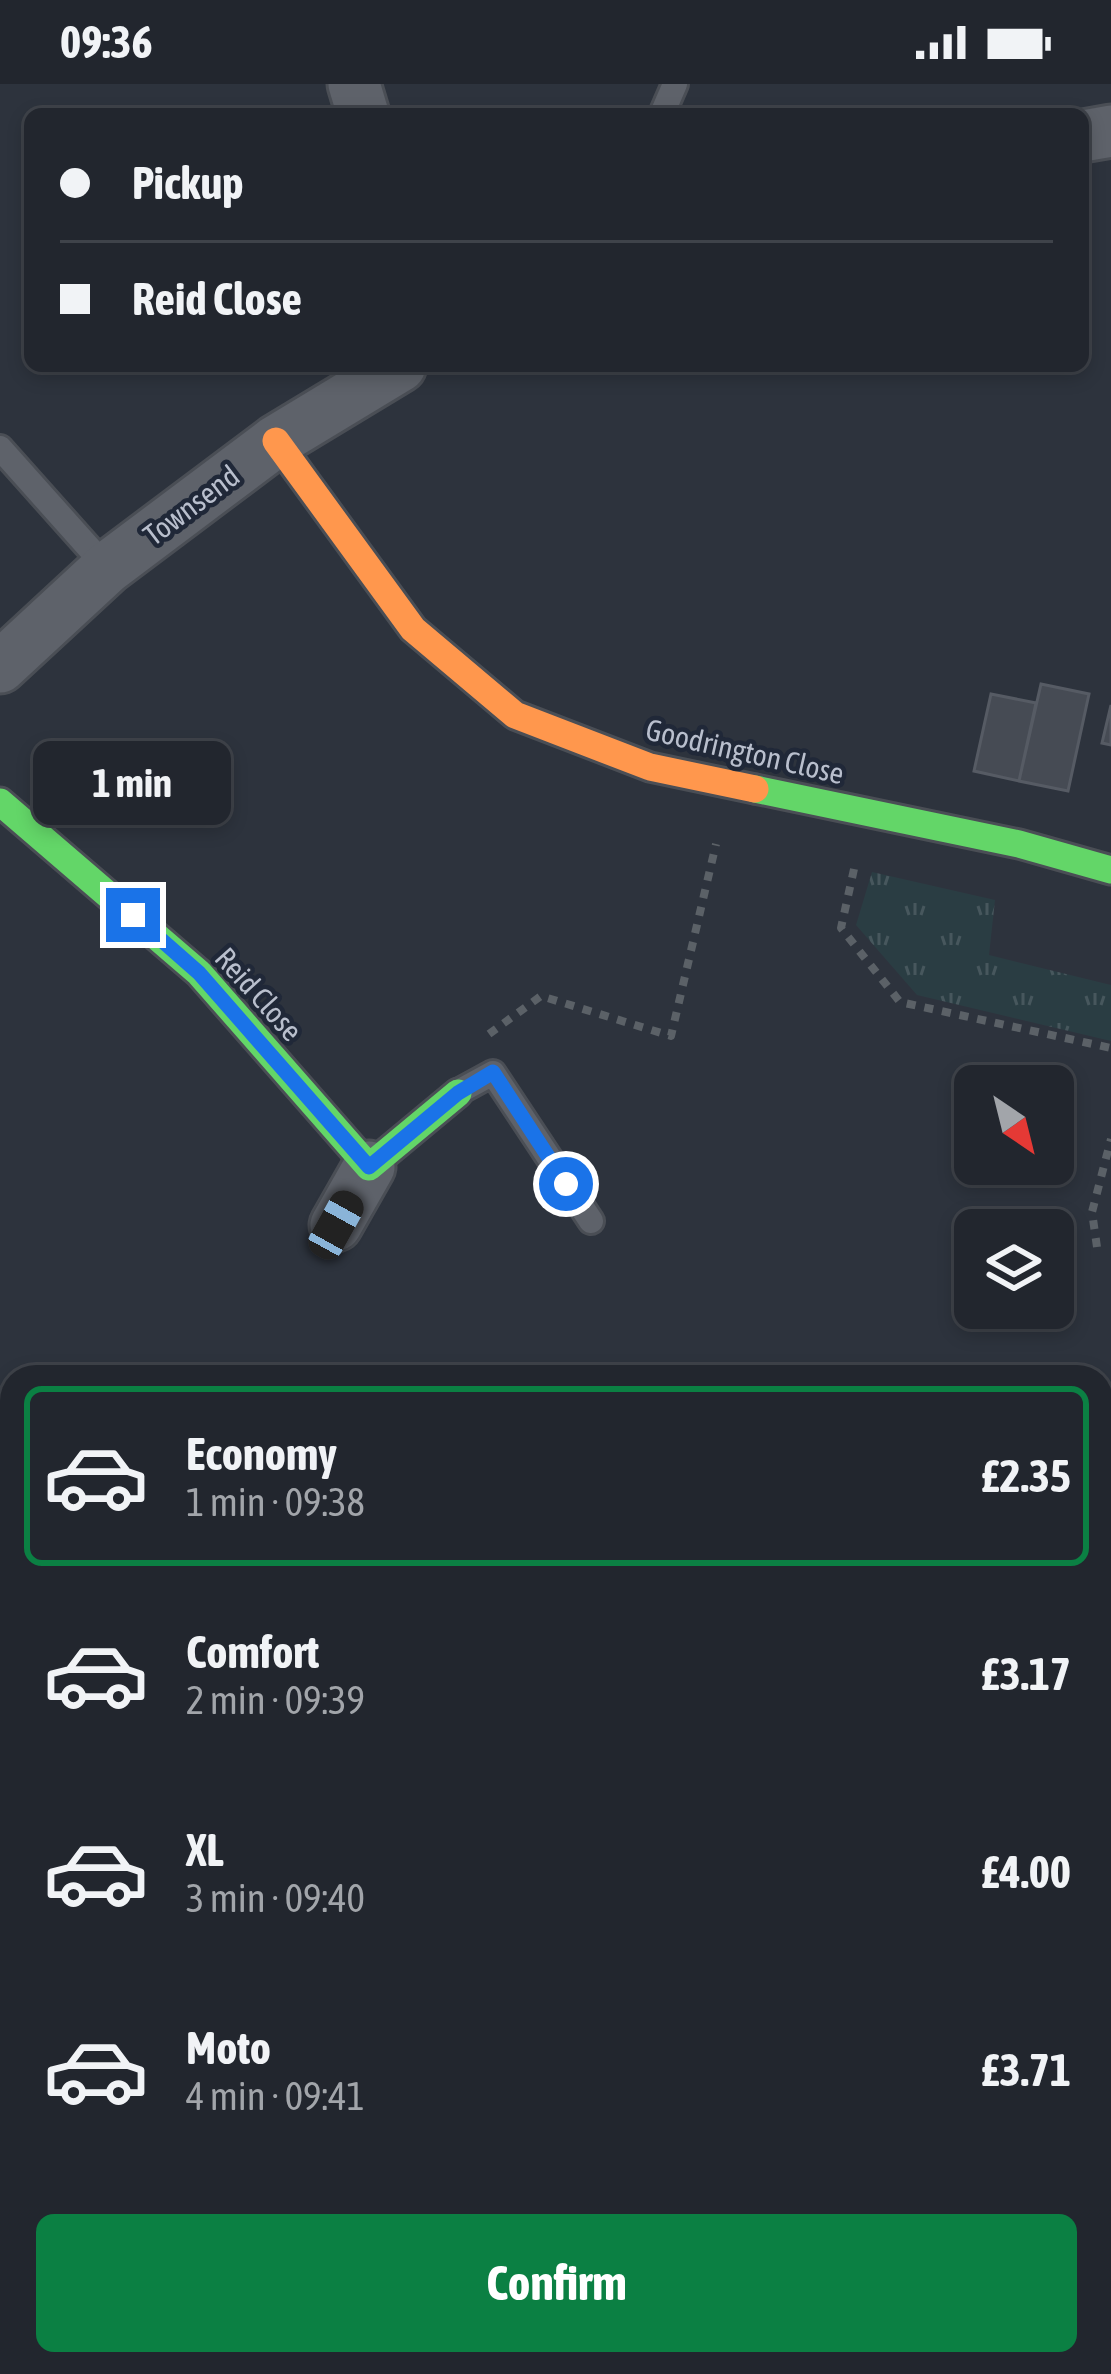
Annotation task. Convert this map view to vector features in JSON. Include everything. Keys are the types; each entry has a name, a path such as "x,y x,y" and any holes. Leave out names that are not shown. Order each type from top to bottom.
{"street":[{"name":"Townsend","path":"0,667 107,568 276,441 390,372"},
{"name":"Goodrington Close","path":"276,441 413,628 515,715 650,767 1019,844 1111,870"},
{"name":"Reid Close","path":"0,802 199,973 369,1167"},
{"path":"336,1225 369,1167 458,1093"}],"lane":[{"path":"0,448 107,568"},
{"path":"458,1093 493,1072 591,1220"}],"path":[{"path":"458,1093 490,1030 541,996 671,1036 729,784"},
{"path":"866,813 841,928 900,1002 1111,1048"},
{"path":"1097,1247 1092,1212 1111,1139"}],"green space":[{"path":"872,872 995,900 989,955 1111,985 1111,1041 917,995 856,925"}],"building":[{"path":"1041,684 1089,694 1068,791 1019,781"},
{"path":"991,694 1036,703 1019,781 974,771"},
{"path":"1111,705 1111,745 1102,743"}],"traffic: fast":[{"path":"755,789 1019,844 1111,870"},
{"path":"0,802 199,973 369,1167 458,1093"}],"traffic: slow":[{"path":"276,441 413,629 515,715 650,767 755,789"}],"route":[{"path":"133,915 199,973 369,1167 458,1093 493,1072 566,1184"}]}
